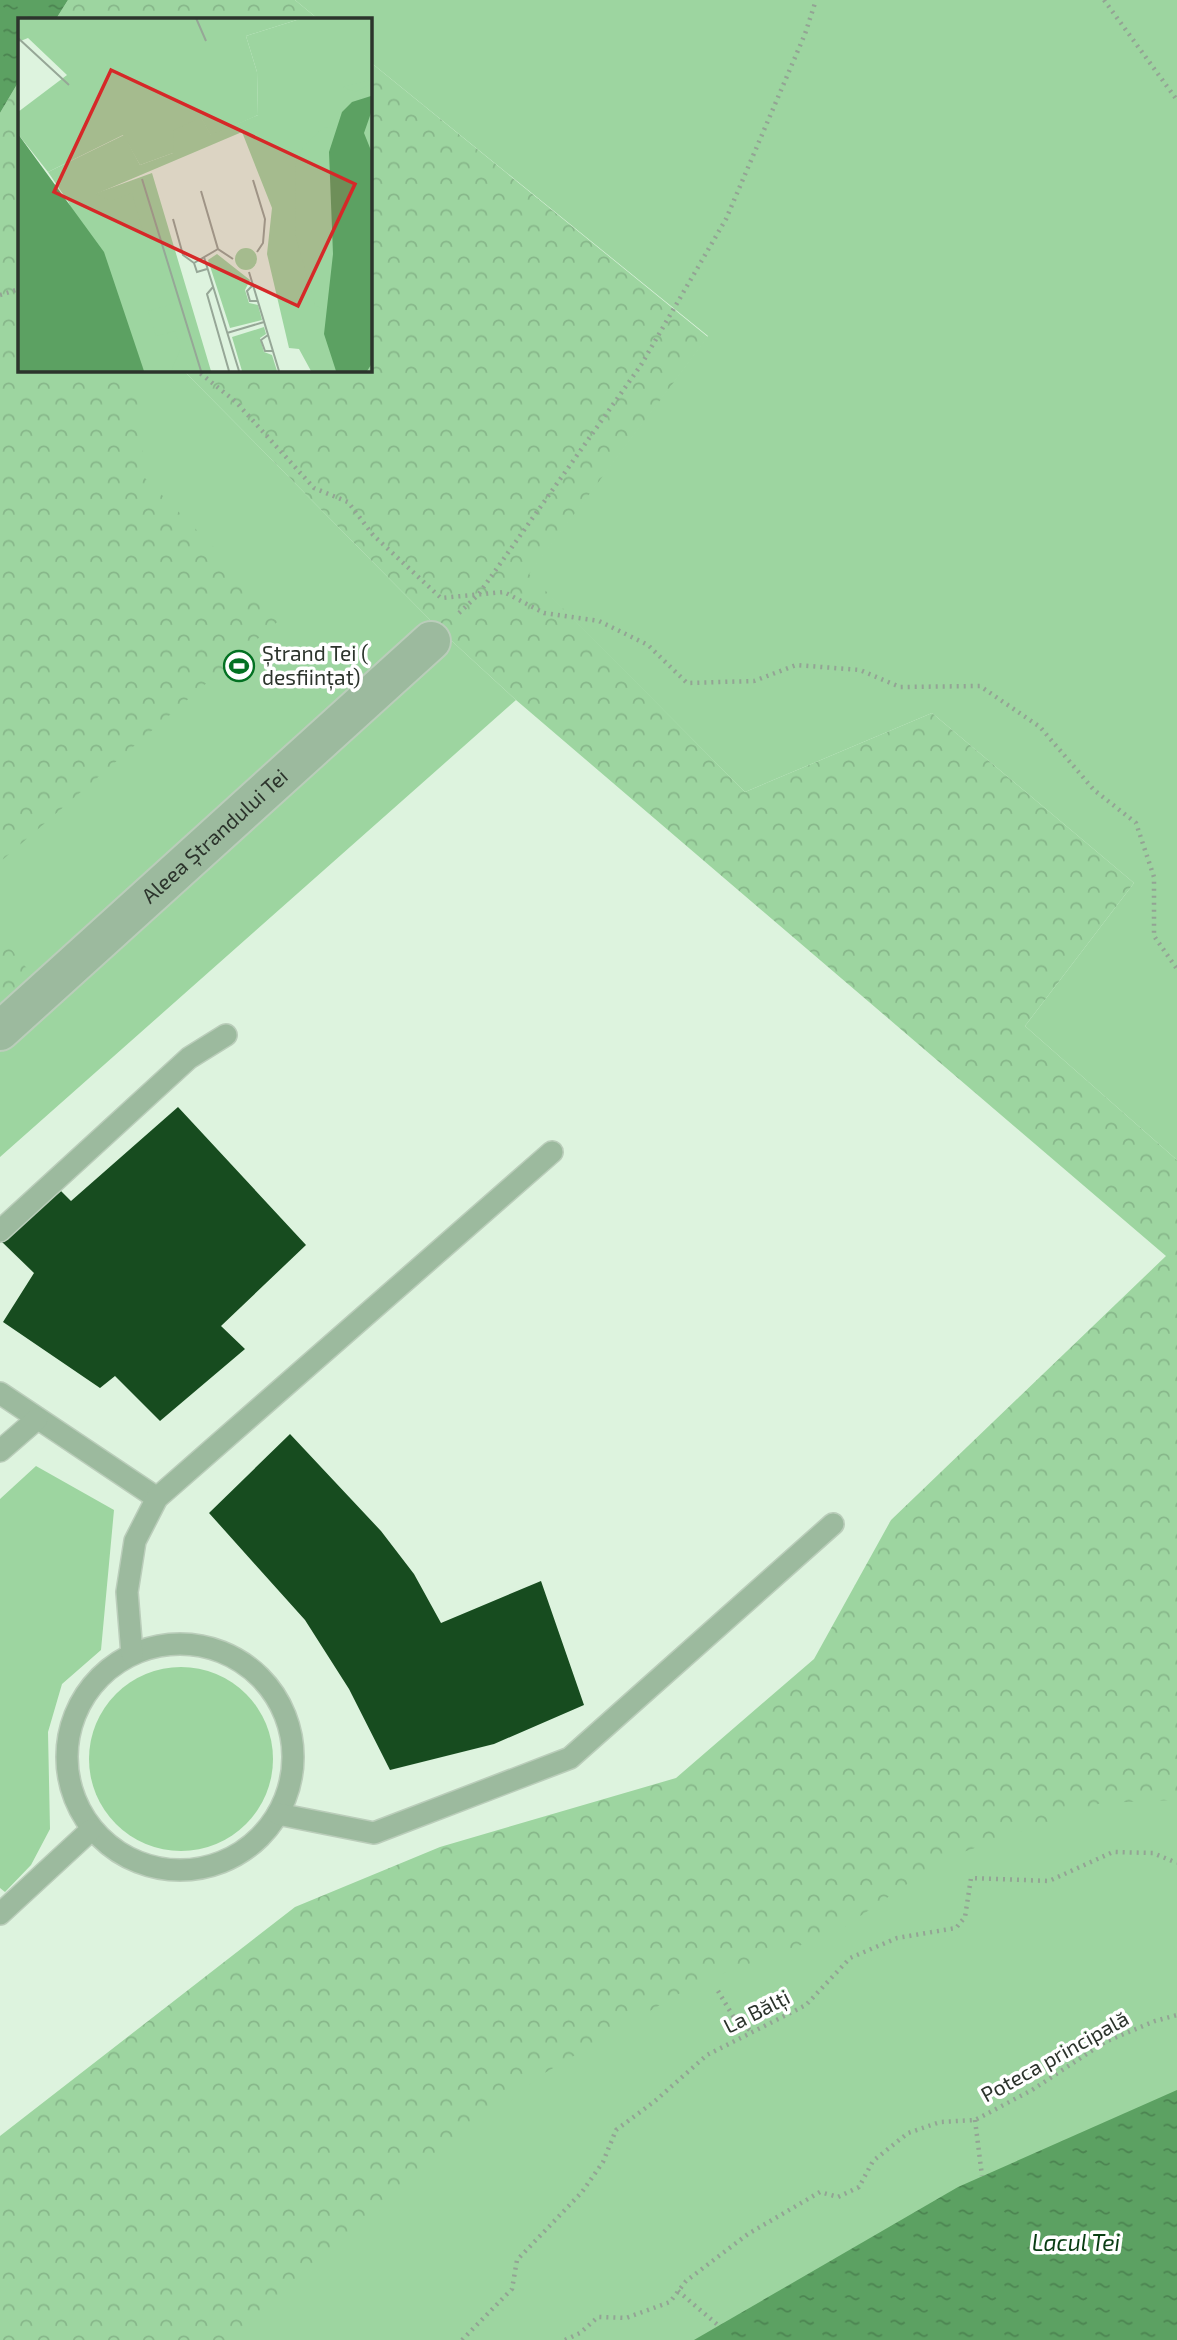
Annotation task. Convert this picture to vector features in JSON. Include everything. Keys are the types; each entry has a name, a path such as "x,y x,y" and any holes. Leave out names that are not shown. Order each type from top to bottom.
{"street":[{"name":"Aleea Ștrandului Tei","path":"0,1031 432,641"}],"lane":[{"path":"0,1231 189,1058 226,1035"},
{"path":"132,1654 127,1592 135,1541 157,1498 552,1152"},
{"path":"0,1393 157,1498"},
{"path":"0,1451 37,1419"},
{"path":"278,1814 374,1833 570,1758 833,1524"},
{"path":"166,1644 202,1646 236,1658 264,1681 284,1711 293,1745 291,1782 278,1814 255,1843 225,1863 189,1871 152,1868 119,1854 92,1830 74,1800 66,1766 68,1732 81,1700 103,1673 132,1654 166,1644"},
{"path":"0,1913 92,1830"}],"path":[{"path":"432,641 478,595 641,365 726,219 805,34 816,0"},
{"path":"1104,0 1177,100"},
{"path":"0,295 18,289"},
{"path":"197,371 236,402 314,488 348,502 373,535 441,598 504,592 544,613 599,621 648,645 687,683 754,681 796,665 860,670 900,687 980,686 1040,727 1094,790 1136,823 1154,877 1154,936 1177,969"},
{"name":"La Bălți","path":"462,2340 512,2290 517,2260 582,2192 603,2162 616,2130 655,2101 707,2055 806,2005 850,1958 898,1938 956,1928 965,1917 971,1878 1049,1881 1113,1852 1153,1853 1177,1863"},
{"path":"718,1991 733,2016 753,2033"},
{"name":"Poteca principală","path":"565,2340 580,2333 598,2317 626,2318 670,2302 686,2281 748,2234 820,2192 838,2197 859,2187 873,2161 908,2133 940,2122 975,2120 1031,2090 1105,2042 1177,2015"},
{"path":"975,2120 982,2176"},
{"path":"678,2291 719,2326"}],"green space":[{"path":"68,0 295,0 317,18 57,18"},
{"path":"295,0 1177,0 1177,1160 1025,1026 1134,883 932,713 745,792 528,574 708,336 371,63 371,18 317,18"},
{"path":"371,63 708,337 529,574 745,792 932,713 1134,883 1025,1026 1177,1160 1177,1800 1101,1803 944,1859 837,1932 699,1982 538,2077 238,2340 0,2340 0,2136 295,1907 440,1847 676,1778 814,1659 891,1520 1166,1256 516,700 442,632 184,371 371,371"},
{"path":"18,83 18,371 139,371 144,477 283,617 0,862 0,113"},
{"name":"Ștrand Tei ( desființat)","path":"0,186 18,371 184,371 442,632 516,700 0,1157"},
{"path":"0,936 45,990 0,1031"},
{"path":"36,1466 114,1510 101,1650 62,1684 48,1732 50,1829 31,1865 5,1892 0,1888 0,1499"},
{"path":"1177,1660 1177,2340 19,2340"},
{"path":"181,1667 199,1668 216,1674 232,1682 246,1694 258,1708 266,1724 272,1741 272,1777 266,1794 258,1810 246,1824 232,1836 216,1844 199,1850 181,1851 163,1850 146,1844 130,1836 116,1824 104,1810 96,1794 90,1777 89,1759 90,1741 96,1724 104,1708 116,1694 130,1682 146,1674 163,1668"}],"water":[{"path":"0,0 68,0 57,18 18,18 18,83 0,113"},
{"name":"Lacul Tei","path":"1177,2090 1177,2340 694,2340 958,2187"}],"building":[{"path":"178,1107 306,1245 221,1326 245,1349 160,1421 115,1376 100,1388 3,1322 34,1273 1,1241 61,1191 71,1201"},
{"path":"290,1434 381,1531 414,1574 441,1623 541,1581 584,1705 494,1744 390,1770 349,1689 305,1620 209,1513"}],"place":[{"name":"Ștrand Tei ( desființat)","path":"239,666"}]}
